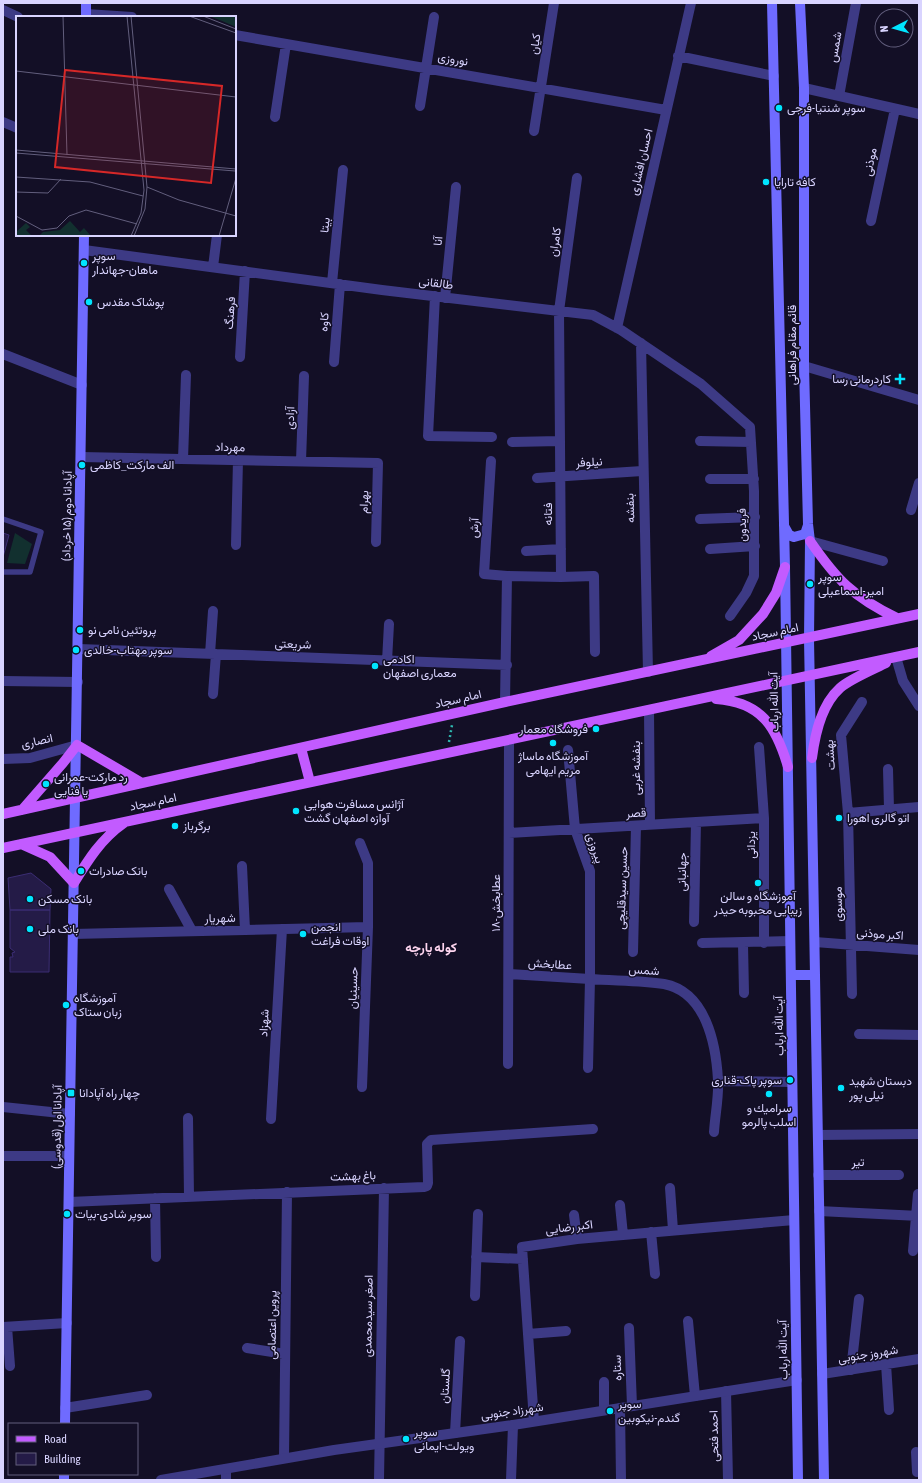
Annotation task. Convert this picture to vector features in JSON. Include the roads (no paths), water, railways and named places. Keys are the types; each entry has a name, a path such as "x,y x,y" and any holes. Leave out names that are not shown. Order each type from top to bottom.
{"main road":[{"path":"86,3 86,15"},
{"name":"قائم مقام فراهانی","path":"772,3 786,643"},
{"name":"قائم مقام فراهانی","path":"800,3 804,88 804,366 808,524 810,540 809,638 812,758"},
{"name":"آپادانا دوم (۱۵ خرداد)","path":"75,831 79,649 84,236"},
{"path":"784,526 785,531 794,538 805,534 808,524"},
{"path":"810,540 828,566 849,589 871,606 897,618"},
{"path":"703,660 739,640 763,614 776,593 785,567"},
{"name":"امام سجاد","path":"3,814 505,702 919,614"},
{"name":"آیت الله ارباب","path":"786,643 798,1480"},
{"name":"امام سجاد","path":"3,848 75,831 509,741 919,652"},
{"path":"824,1480 812,758 815,735 825,707 840,688 896,657"},
{"path":"706,698 737,701 751,708 767,720 780,741 788,767"},
{"path":"22,810 64,763 77,745 142,783"},
{"path":"301,748 310,782"},
{"path":"21,844 50,856 74,883 95,849 113,830 128,820"},
{"name":"آپادانا اول (قدوسی)","path":"65,1423 75,831"},
{"path":"791,975 815,975"}],"street":[{"name":"کیان","path":"534,131 554,3"},
{"name":"احسان افشاری","path":"617,328 691,3"},
{"name":"شمس","path":"839,96 856,3"},
{"path":"3,10 16,16"},
{"path":"86,15 109,16"},
{"path":"420,106 434,17"},
{"name":"نوروزی","path":"236,35 666,110"},
{"path":"275,117 286,44"},
{"path":"678,56 774,76"},
{"path":"804,88 919,114"},
{"name":"موذنی","path":"871,221 895,109"},
{"path":"3,122 16,128"},
{"name":"بیتا","path":"336,284 343,170"},
{"name":"کامران","path":"559,311 577,178"},
{"name":"آنا","path":"445,298 456,186"},
{"path":"213,267 217,236"},
{"name":"طالقانی","path":"84,250 445,298 593,315 641,343 701,384 750,427"},
{"name":"فرهنگ","path":"240,358 246,271"},
{"name":"کاوه","path":"334,362 336,284"},
{"path":"435,296 428,436 492,437"},
{"name":"فتانه","path":"559,311 561,577"},
{"name":"بنفشه","path":"641,343 642,471 648,672"},
{"path":"4,356 82,385"},
{"path":"804,366 919,400"},
{"path":"183,459 186,375"},
{"name":"آزادی","path":"301,461 304,376"},
{"name":"فریدون","path":"730,616 746,593 754,576 755,517 750,427"},
{"path":"512,442 560,441"},
{"path":"700,441 751,442"},
{"name":"مهرداد","path":"81,457 378,463"},
{"path":"236,545 238,460"},
{"name":"آرش","path":"491,461 484,574 561,577"},
{"name":"بهرام","path":"376,542 378,463"},
{"name":"نیلوفر","path":"537,478 642,471"},
{"path":"710,479 754,480"},
{"path":"911,510 919,483"},
{"path":"700,519 755,517"},
{"path":"810,540 883,561"},
{"path":"710,549 755,546"},
{"path":"526,551 561,549"},
{"path":"505,702 507,665 507,576"},
{"path":"561,577 594,576 595,652"},
{"path":"213,611 213,694"},
{"path":"387,660 389,624"},
{"name":"شریعتی","path":"79,649 507,665"},
{"path":"896,657 903,681 919,706"},
{"path":"3,681 78,682"},
{"name":"بهشت","path":"848,813 841,735 862,702"},
{"name":"بنفشه غربی","path":"649,710 650,825"},
{"name":"۱۸-عطابخش","path":"508,1064 509,741"},
{"name":"انصاری","path":"3,759 30,758 77,745"},
{"name":"یزدانی","path":"759,747 764,818 764,943"},
{"name":"پیروزی","path":"568,750 575,829 590,871 590,980"},
{"path":"888,769 889,810"},
{"path":"848,813 919,807"},
{"name":"موسوی","path":"848,813 852,994"},
{"name":"قصر","path":"509,833 764,818"},
{"name":"جهانبانی","path":"694,922 696,822"},
{"name":"حسین سیدقلیچی","path":"633,952 636,826"},
{"name":"حسینیان","path":"360,843 368,863 368,928 362,1087"},
{"path":"242,866 245,930"},
{"path":"169,889 192,931"},
{"name":"شهریار","path":"73,934 368,928"},
{"name":"شهزاد","path":"271,1119 282,929"},
{"path":"702,943 743,944 790,941"},
{"name":"اکبر موذنی","path":"815,942 919,950"},
{"path":"743,944 744,992"},
{"name":"عطابخش","path":"509,974 590,980"},
{"path":"588,1068 590,980"},
{"name":"شمس","path":"590,980 664,984 691,997 705,1018 714,1042 718,1081 714,1132"},
{"path":"859,1034 919,1035"},
{"path":"718,1081 792,1082"},
{"path":"3,1107 70,1114"},
{"path":"188,1118 189,1197"},
{"name":"باغ بهشت","path":"69,1202 427,1186 427,1144 431,1140 593,1129"},
{"path":"818,1134 919,1134"},
{"path":"3,1156 69,1156"},
{"name":"تیر","path":"818,1175 899,1175"},
{"name":"اصغر سیدمحمدی","path":"379,1480 378,1444 384,1188"},
{"path":"670,1188 673,1230"},
{"name":"پروین اعتصامی","path":"284,1458 286,1192"},
{"path":"913,1251 918,1216 918,1194"},
{"path":"155,1198 156,1257"},
{"path":"620,1205 623,1235"},
{"path":"819,1211 918,1216"},
{"path":"475,1296 478,1214"},
{"path":"574,1215 577,1239"},
{"name":"اکبر رضایی","path":"523,1259 523,1246 577,1239 794,1220"},
{"path":"651,1232 654,1274"},
{"path":"476,1257 523,1259 534,1421"},
{"path":"851,1370 859,1299"},
{"path":"688,1321 695,1396"},
{"path":"10,1366 5,1327 67,1322"},
{"name":"ستاره","path":"629,1328 632,1406"},
{"path":"528,1334 566,1331"},
{"name":"گلستان","path":"455,1433 460,1342"},
{"path":"247,1348 285,1354"},
{"name":"شهروز جنوبی","path":"822,1374 919,1359"},
{"path":"886,1364 889,1410"},
{"name":"شهرزاد جنوبی","path":"161,1480 284,1458 513,1425 797,1380"},
{"path":"604,1382 604,1410"},
{"name":"احمد فتحی","path":"726,1391 728,1480"},
{"path":"65,1408 147,1395"},
{"path":"620,1408 621,1480"},
{"path":"511,1480 513,1425"},
{"path":"916,1452 917,1472 919,1472"},
{"path":"226,1468 226,1480"}],"lane":[{"path":"3,519 41,532 30,572 3,572"}],"place":[{"name":"سوپر شنتیا-فرجی","path":"779,108"},
{"name":"کافه تارایا","path":"766,182"},
{"name":"سوپر ماهان-جهاندار","path":"84,263"},
{"name":"پوشاک مقدس","path":"89,302"},
{"name":"کاردرمانی رسا","path":"900,379"},
{"name":"الف مارکت_کاظمی","path":"82,465"},
{"name":"سوپر امیر-اسماعیلی","path":"810,584"},
{"name":"پروتئین نامی نو","path":"80,630"},
{"name":"سوپر مهتاب-خالدی","path":"76,650"},
{"name":"اکادمی معماری اصفهان","path":"375,666"},
{"name":"فروشگاه معمار","path":"596,729"},
{"name":"آموزشگاه ماساژ مریم ایهامی","path":"553,743"},
{"name":"رد مارکت-عمرانی یا فنایی","path":"46,784"},
{"name":"آژانس مسافرت هوایی آوازه اصفهان گشت","path":"296,811"},
{"name":"اتو گالری اهورا","path":"839,818"},
{"name":"برگرباز","path":"175,826"},
{"name":"بانک صادرات","path":"81,871"},
{"name":"آموزشگاه و سالن زیبایی محبوبه حیدر","path":"758,883"},
{"name":"بانک مسکن","path":"30,899"},
{"name":"بانک ملی","path":"30,929"},
{"name":"انجمن اوقات فراغت","path":"303,934"},
{"name":"آموزشگاه زبان ستاک","path":"66,1005"},
{"name":"سوپر پاک-قناری","path":"790,1080"},
{"name":"دبستان شهید نیلی پور","path":"841,1088"},
{"name":"چهار راه آپادانا","path":"71,1093"},
{"name":"سراميك و اسلب پالرمو","path":"769,1094"},
{"name":"سوپر شادی-بیات","path":"67,1214"},
{"name":"سوپر گندم-نیکوبین","path":"610,1411"},
{"name":"سوپر ویولت-ایمانی","path":"406,1439"}],"district":[{"name":"کوله پارچه","path":"431,947"}]}
